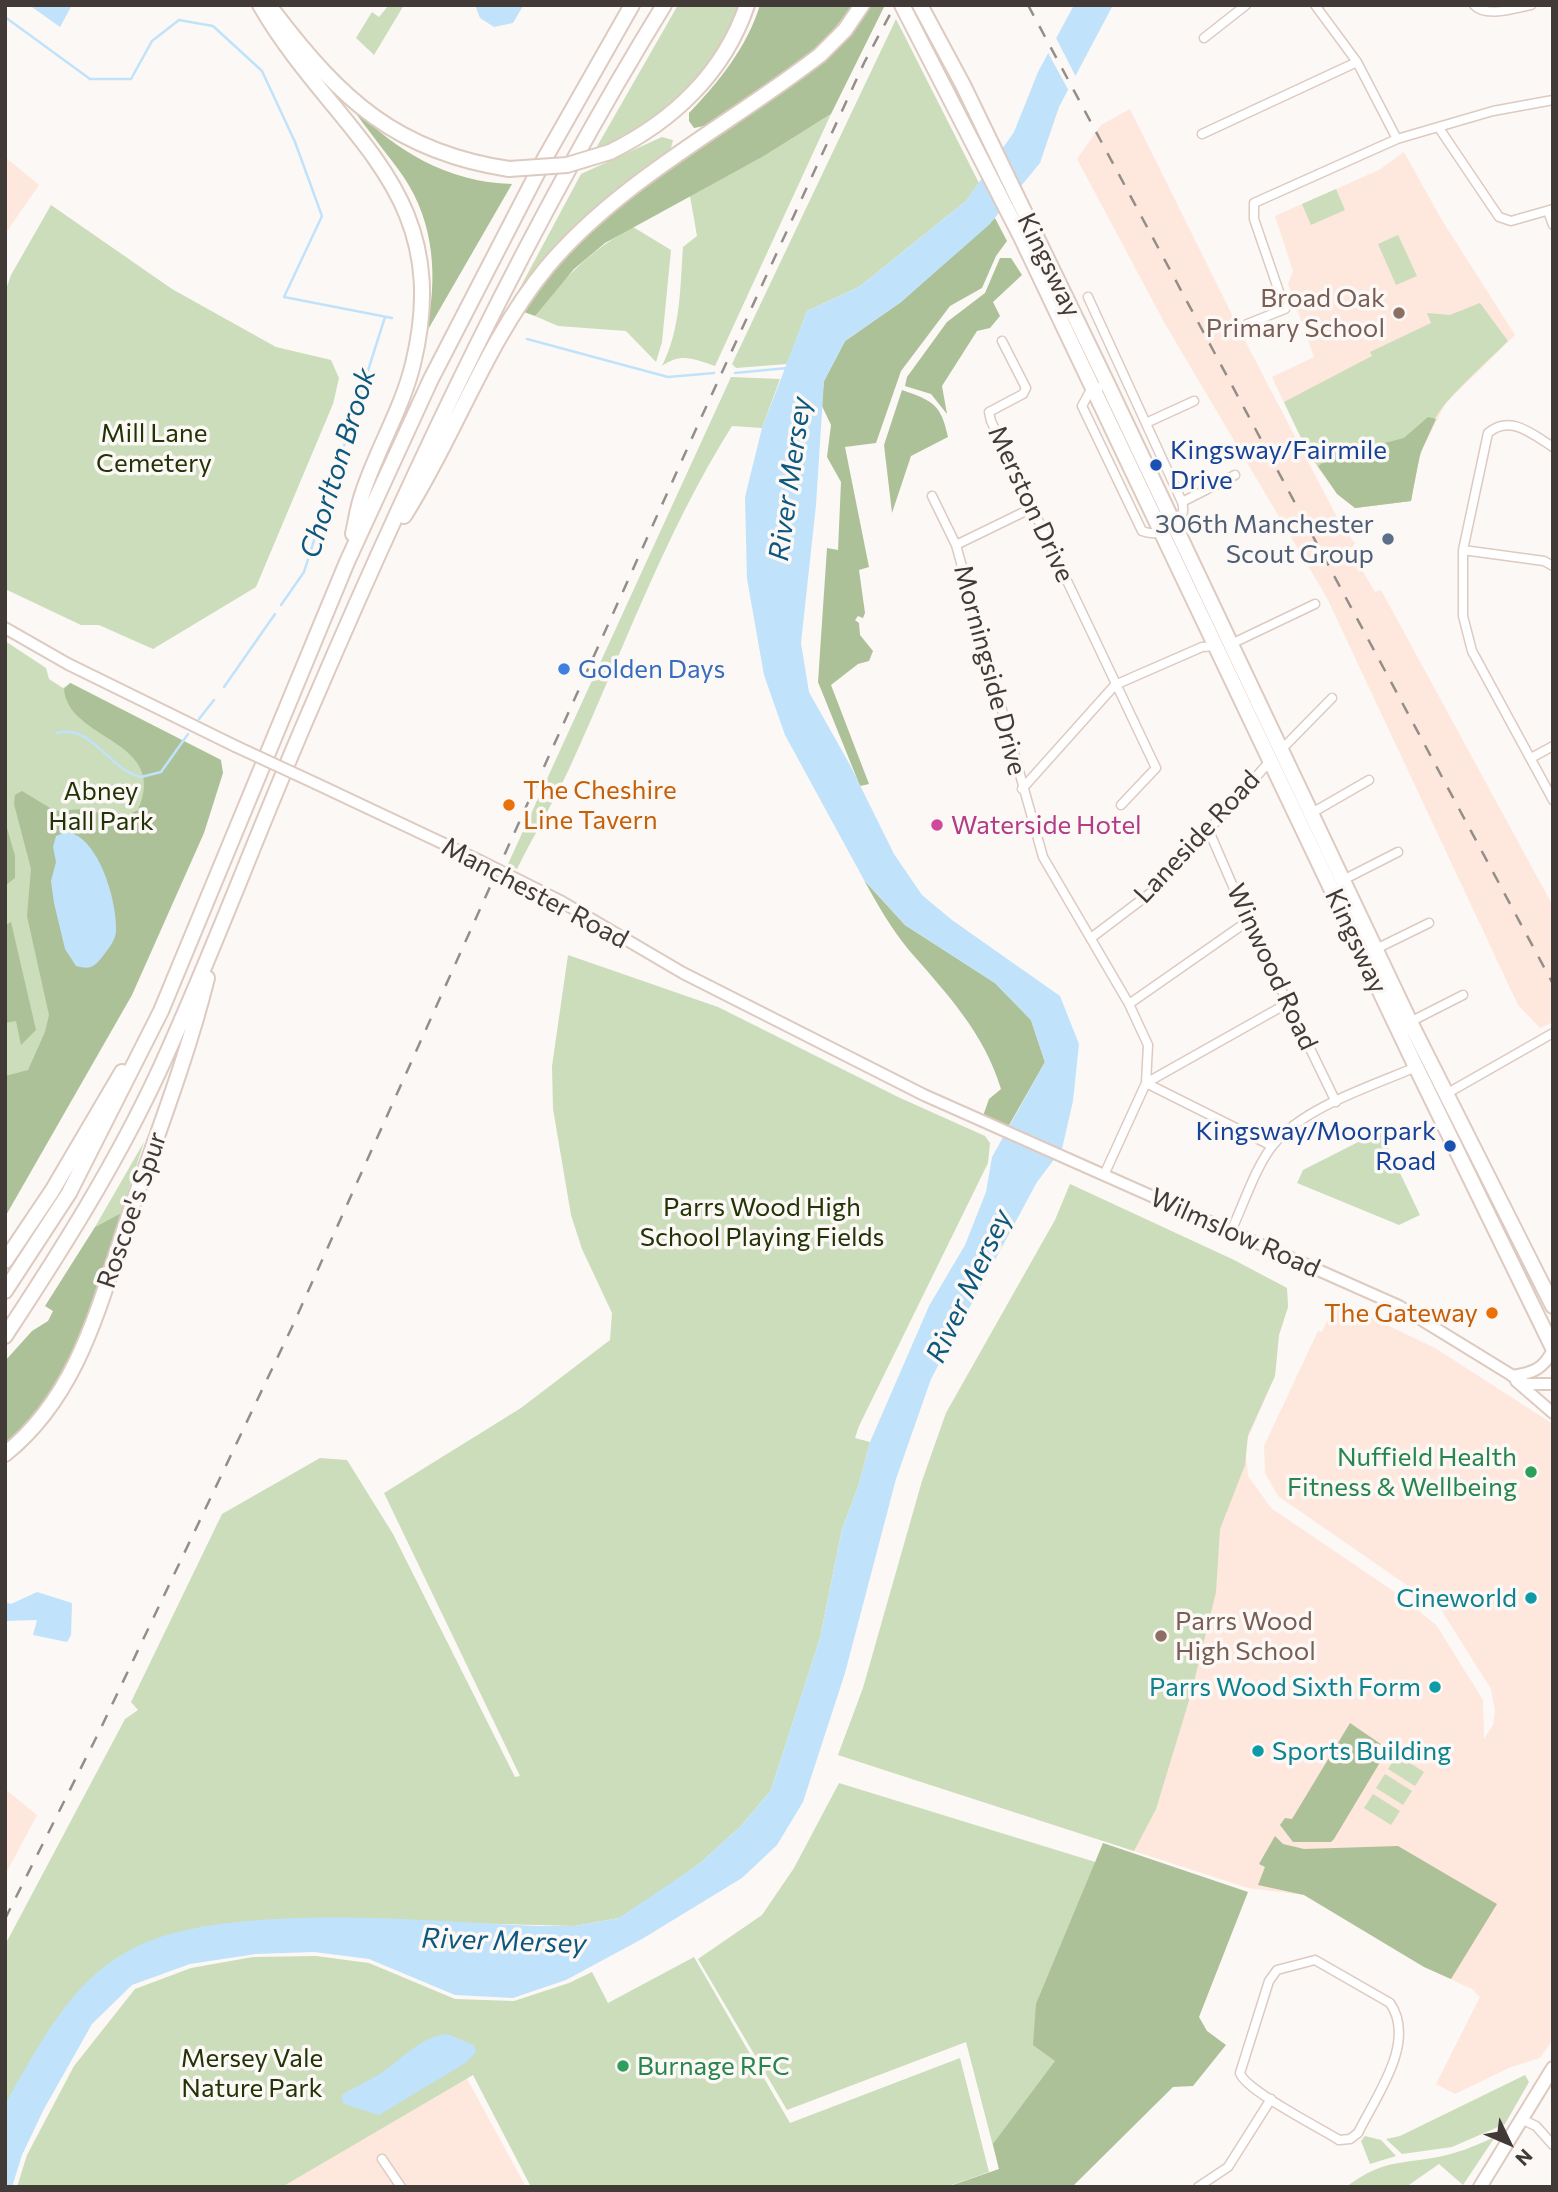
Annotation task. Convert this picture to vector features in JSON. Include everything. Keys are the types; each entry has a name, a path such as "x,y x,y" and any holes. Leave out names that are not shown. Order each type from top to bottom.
{"highway":[{"path":"260,5 297,60 380,163 401,199 419,253 422,307 412,368 362,493 347,562"},
{"path":"269,5 325,73 398,134 450,158 509,169 567,165 610,152 653,129 690,97 727,50 747,5"},
{"path":"5,1291 69,1193 161,1011 347,562 472,294 632,5"},
{"path":"5,1336 46,1275 124,1141 215,943 291,754 370,571 496,304 664,5"},
{"path":"370,571 412,504 520,304 548,267 577,235 613,205 805,66 845,30 862,5"},
{"name":"Kingsway","path":"920,5 961,82 974,126"},
{"path":"931,5 961,82"},
{"name":"Kingsway","path":"903,8 974,126 1169,529 1416,1067 1553,1348"},
{"name":"Kingsway","path":"1275,755 1310,814 1410,1022 1553,1306"},
{"name":"Roscoe's Spur","path":"5,1454 46,1414 64,1388 88,1337 192,1037 215,943"},
{"path":"5,1261 52,1191 102,1103 161,1011"}],"main road":[{"name":"Manchester Road","path":"5,628 68,664 562,902 683,973 1004,1132 1065,1159"},
{"name":"Wilmslow Road","path":"1065,1159 1399,1306 1443,1330 1527,1384 1553,1384"},
{"path":"1512,1376 1537,1371 1547,1362 1553,1348"},
{"name":"Wilmslow Road","path":"1512,1376 1553,1413"},
{"path":"1480,2187 1514,2134 1528,2122 1550,2074"}],"street":[{"path":"1204,38 1246,5"},
{"path":"1315,5 1357,62 1397,139"},
{"path":"1474,5 1477,9 1489,12 1531,5"},
{"path":"1202,134 1357,62"},
{"path":"1247,324 1285,309 1254,219 1254,203 1397,139 1493,111 1553,100"},
{"path":"1439,128 1499,217 1511,221 1550,210 1553,225"},
{"name":"Kingsway","path":"1088,297 1182,502"},
{"name":"Merston Drive","path":"1002,341 1026,388 1024,394 989,412 1156,768 1121,805"},
{"path":"1100,386 1082,406 1142,531 1149,534 1169,529 1185,512 1182,502 1234,475"},
{"path":"1146,424 1194,401"},
{"path":"1553,447 1516,425 1496,425 1488,433 1463,550 1463,616 1466,635 1553,800"},
{"name":"Morningside Drive","path":"932,496 957,545 1022,789 1043,857 1129,1004 1148,1045 1146,1083 1104,1175"},
{"name":"Morningside Drive","path":"957,545 1034,508"},
{"path":"1463,550 1544,561 1553,566"},
{"path":"1022,789 1115,685 1202,647 1222,645 1315,604"},
{"name":"Laneside Road","path":"1091,938 1157,888 1275,755 1332,698"},
{"path":"1531,758 1553,746"},
{"path":"1310,814 1369,780"},
{"name":"Winwood Road","path":"1209,831 1248,921 1336,1102"},
{"path":"1343,880 1398,852"},
{"path":"1129,1004 1248,921"},
{"path":"1376,949 1429,923"},
{"path":"1410,1022 1463,995"},
{"path":"1146,1083 1289,1003"},
{"path":"1446,1094 1553,1033"},
{"path":"1231,1231 1272,1146 1290,1127 1336,1102 1416,1067"},
{"path":"1146,1083 1272,1146"},
{"path":"1315,1960 1390,2003 1398,2015 1400,2045 1354,2136 1339,2140 1271,2099 1244,2082 1240,2073 1269,1980 1277,1970 1315,1960"},
{"path":"1198,2187 1228,2167 1271,2099"},
{"path":"1528,2122 1553,2145"},
{"path":"382,2159 401,2187"}],"shaded area":[{"path":"1130,109 1240,331 1340,523 1355,543 1347,558 1359,565 1375,592 1381,590 1553,906 1553,1022 1540,1028 1518,1005 1327,598 1164,322 1077,159 1101,125"},
{"name":"Broad Oak Primary School","path":"1404,152 1440,217 1515,335 1445,404 1420,454 1411,501 1355,508 1337,494 1308,454 1272,377 1314,357 1288,284 1293,271 1275,216 1379,170"},
{"path":"5,157 39,185 5,234"},
{"name":"Parrs Wood High School","path":"1070,1184 1234,1260 1287,1288 1288,1307 1279,1335 1275,1376 1245,1445 1248,1476 1271,1508 1402,1597 1437,1626 1483,1700 1484,1739 1493,1725 1495,1711 1491,1689 1440,1608 1278,1496 1265,1473 1264,1446 1318,1331 1322,1332 1332,1310 1345,1305 1435,1348 1553,1424 1553,2039 1540,2058 1511,2067 1455,2094 1436,2084 1480,1997 1472,1989 1424,1967 1304,1895 1248,1888 838,1755 863,1688 922,1481 946,1413 1055,1220"},
{"path":"5,1789 37,1815 5,1875"},
{"path":"466,2077 526,2187 282,2187"}],"green space":[{"path":"389,5 404,5 374,55 356,38 372,12 379,17"},
{"path":"678,5 739,5 717,52 684,94 642,127 595,150"},
{"path":"760,5 852,5 823,41 805,57 709,125 694,128 689,121 689,113 731,63 748,35"},
{"path":"871,5 885,5 831,114 764,156 605,243 574,269 535,316 524,312 547,280 601,224 661,176 820,63 848,37"},
{"path":"896,19 979,183 966,201 859,287 807,311 787,364 736,368 732,364"},
{"path":"351,106 386,137 424,161 465,177 512,184 426,333 432,272 428,232 422,213 403,176"},
{"path":"831,114 715,366 682,358 662,366 676,322 683,247 697,236 690,196 764,156"},
{"path":"662,137 673,140 671,148 551,255 514,299 581,174"},
{"path":"1336,189 1345,210 1311,225 1302,204"},
{"name":"Mill Lane Cemetery","path":"51,205 172,289 276,347 331,360 339,378 333,404 256,587 153,649 99,625 81,625 5,589 5,292 11,275"},
{"path":"995,218 1007,241 996,256 982,288 950,306 901,371 876,443 845,447 869,567 859,570 865,613 863,618 858,616 855,620 859,623 860,635 873,651 869,661 858,664 831,685 869,784 860,786 818,682 827,548 838,550 841,482 827,457 831,425 821,404 824,381 845,341 901,302"},
{"path":"633,227 671,250 662,342 656,362 626,331 558,326 535,316 579,266 604,245"},
{"path":"1398,235 1417,276 1396,285 1378,244"},
{"path":"1000,258 1011,258 1022,275 993,302 1000,316 990,328 977,331 942,386 947,414 931,394 905,386 907,377 947,322 985,293"},
{"path":"1480,303 1508,341 1438,414 1422,449 1411,501 1355,508 1322,473 1284,402 1372,356 1370,352 1431,323 1427,313 1450,315"},
{"path":"731,377 780,379 762,428 732,426 685,509 569,769 517,869 508,864"},
{"path":"902,390 934,405 942,417 948,437 911,456 892,513 884,445"},
{"path":"1428,417 1436,419 1420,454 1411,501 1355,508 1337,494 1318,466 1327,460 1344,459 1373,446 1404,438"},
{"name":"Abney Hall Park","path":"5,641 46,668 49,679 63,688 71,683 221,760 156,927 5,1207"},
{"name":"Abney Hall Park","path":"70,683 221,760 223,773 204,833 132,995 5,1217 5,1076 28,1070 45,1032 49,1015 27,916 31,869 14,804 15,795 22,791 55,811 83,809 121,818 138,810 144,787 140,768 130,754 82,720 70,706 64,689"},
{"path":"5,821 15,856 15,878 7,884"},
{"path":"864,880 905,925 995,983 1031,1020 1045,1062 1008,1127 983,1116 989,1099 1001,1089 985,1049 962,1014 896,933"},
{"path":"11,922 36,1030 21,1045 16,1021 5,1023 5,925"},
{"name":"Parrs Wood High School Playing Fields","path":"568,955 718,1007 898,1097 985,1136 990,1143 988,1163 859,1426 855,1438 870,1442 858,1487 842,1529 820,1638 771,1790 741,1826 699,1864 619,1918 575,1926 301,1919 201,1927 54,2023 5,2106 5,1945 125,1719 138,1710 131,1702 222,1514 320,1458 347,1460 393,1534 515,1777 520,1776 384,1493 521,1408 610,1340 612,1313 582,1249 571,1215 553,1109 552,1066"},
{"path":"1380,1131 1420,1215 1399,1225 1297,1183 1303,1170"},
{"path":"144,1142 121,1213 95,1227"},
{"path":"1070,1184 1234,1260 1287,1288 1288,1307 1279,1335 1275,1376 1248,1435 1245,1465 1220,1529 1216,1592 1191,1694 1156,1809 1134,1851 838,1755 863,1688 922,1481 946,1413 1055,1220"},
{"path":"121,1213 79,1338 49,1394 5,1447 5,1361 32,1331 48,1321 53,1311 45,1306 95,1227"},
{"path":"1350,1723 1388,1749 1331,1842 1293,1842 1280,1825 1285,1818 1292,1819"},
{"path":"1397,1755 1424,1772 1415,1786 1388,1769"},
{"path":"1385,1774 1412,1791 1403,1805 1376,1788"},
{"path":"839,1783 1105,1865 1117,2065 999,2169 966,2042 787,2110 698,1959 762,1915 794,1868"},
{"path":"1373,1794 1400,1811 1391,1825 1364,1808"},
{"path":"1275,1836 1283,1844 1304,1849 1398,1846 1497,1904 1451,1979 1424,1967 1304,1895 1258,1885 1265,1867 1259,1864"},
{"path":"1103,1843 1248,1892 1199,2017 1207,2031 1226,2045 1193,2086 1173,2087 1072,2187 947,2187 999,2169 993,2144 1055,2061 1033,2045 1036,2004"},
{"name":"Mersey Vale Nature Park","path":"316,1956 369,1963 455,1999 514,2001 569,1983 592,1972 608,2003 694,1957 790,2123 960,2058 989,2172 946,2187 531,2187 473,2075 282,2187 17,2187 27,2155 74,2066 135,1989 191,1968 253,1957"},
{"path":"1525,2075 1529,2082 1505,2124 1452,2147 1402,2154 1386,2139 1400,2136"},
{"path":"1365,2136 1381,2140 1396,2156 1370,2164 1361,2141"},
{"path":"1495,2137 1463,2185 1439,2164 1406,2187 1346,2187 1374,2170 1454,2153"}],"water":[{"path":"29,5 72,5 60,27"},
{"path":"475,5 523,6 513,23 494,27 480,18"},
{"name":"River Mersey","path":"1074,5 1113,5 1059,107 1040,163 989,225 901,302 845,341 824,381 816,505 801,643 809,692 850,765 894,854 922,895 952,920 1060,996 1079,1044 1073,1101 1062,1149 1037,1182 931,1379 896,1479 845,1673 803,1802 777,1845 742,1878 642,1939 566,1980 513,1998 455,1995 369,1959 314,1952 256,1954 190,1964 132,1985 92,2024 44,2109 22,2155 12,2187 5,2187 4,2115 11,2094 67,2004 98,1972 123,1954 162,1937 210,1925 265,1919 382,1918 575,1926 619,1918 699,1864 741,1826 771,1790 820,1638 842,1529 858,1487 870,1442 929,1306 965,1245 986,1192 992,1157 1045,1062 1031,1020 995,983 905,925 864,880 785,735 764,675 747,579 745,497 762,428 807,311 859,287 966,201 1014,132 1038,72"},
{"path":"66,832 78,836 97,858 114,905 114,939 100,960 85,968 76,966 65,949 54,903 51,881 56,862 53,847 56,836"},
{"path":"37,1592 72,1603 71,1635 67,1642 33,1635 37,1620 5,1621 5,1602 11,1604"},
{"path":"447,2034 474,2045 476,2052 467,2062 379,2115 344,2104 341,2096 380,2074 428,2039"}],"pier":[{"path":"1054,34 1077,79 1070,93 1046,49"}],"waterway":[{"path":"5,17 90,79 131,79 152,41 179,20 213,26 262,71 295,142 322,216 284,297 392,318"},
{"name":"Chorlton Brook","path":"281,605 304,572 385,317"},
{"path":"527,339 668,377 714,373"},
{"path":"735,373 787,368"},
{"name":"Chorlton Brook","path":"224,687 275,614"},
{"name":"Chorlton Brook","path":"199,719 214,700"},
{"name":"Chorlton Brook","path":"57,733 81,735 119,766 141,777 161,772 188,734"}],"railway":[{"path":"5,1919 99,1732 292,1327 701,418 864,63 895,5"},
{"path":"1028,5 1553,984"}],"place":[{"name":"Broad Oak Primary School","path":"1399,313"},
{"name":"Kingsway/Fairmile Drive","path":"1156,465"},
{"name":"306th Manchester Scout Group","path":"1388,539"},
{"name":"Golden Days","path":"564,669"},
{"name":"The Cheshire Line Tavern","path":"509,805"},
{"name":"Waterside Hotel","path":"937,825"},
{"name":"Kingsway/Moorpark Road","path":"1450,1146"},
{"name":"The Gateway","path":"1492,1313"},
{"name":"Nuffield Health Fitness & Wellbeing","path":"1531,1472"},
{"name":"Cineworld","path":"1531,1598"},
{"name":"Parrs Wood High School","path":"1161,1636"},
{"name":"Parrs Wood Sixth Form","path":"1435,1687"},
{"name":"Sports Building","path":"1258,1751"},
{"name":"Burnage RFC","path":"623,2066"}]}
